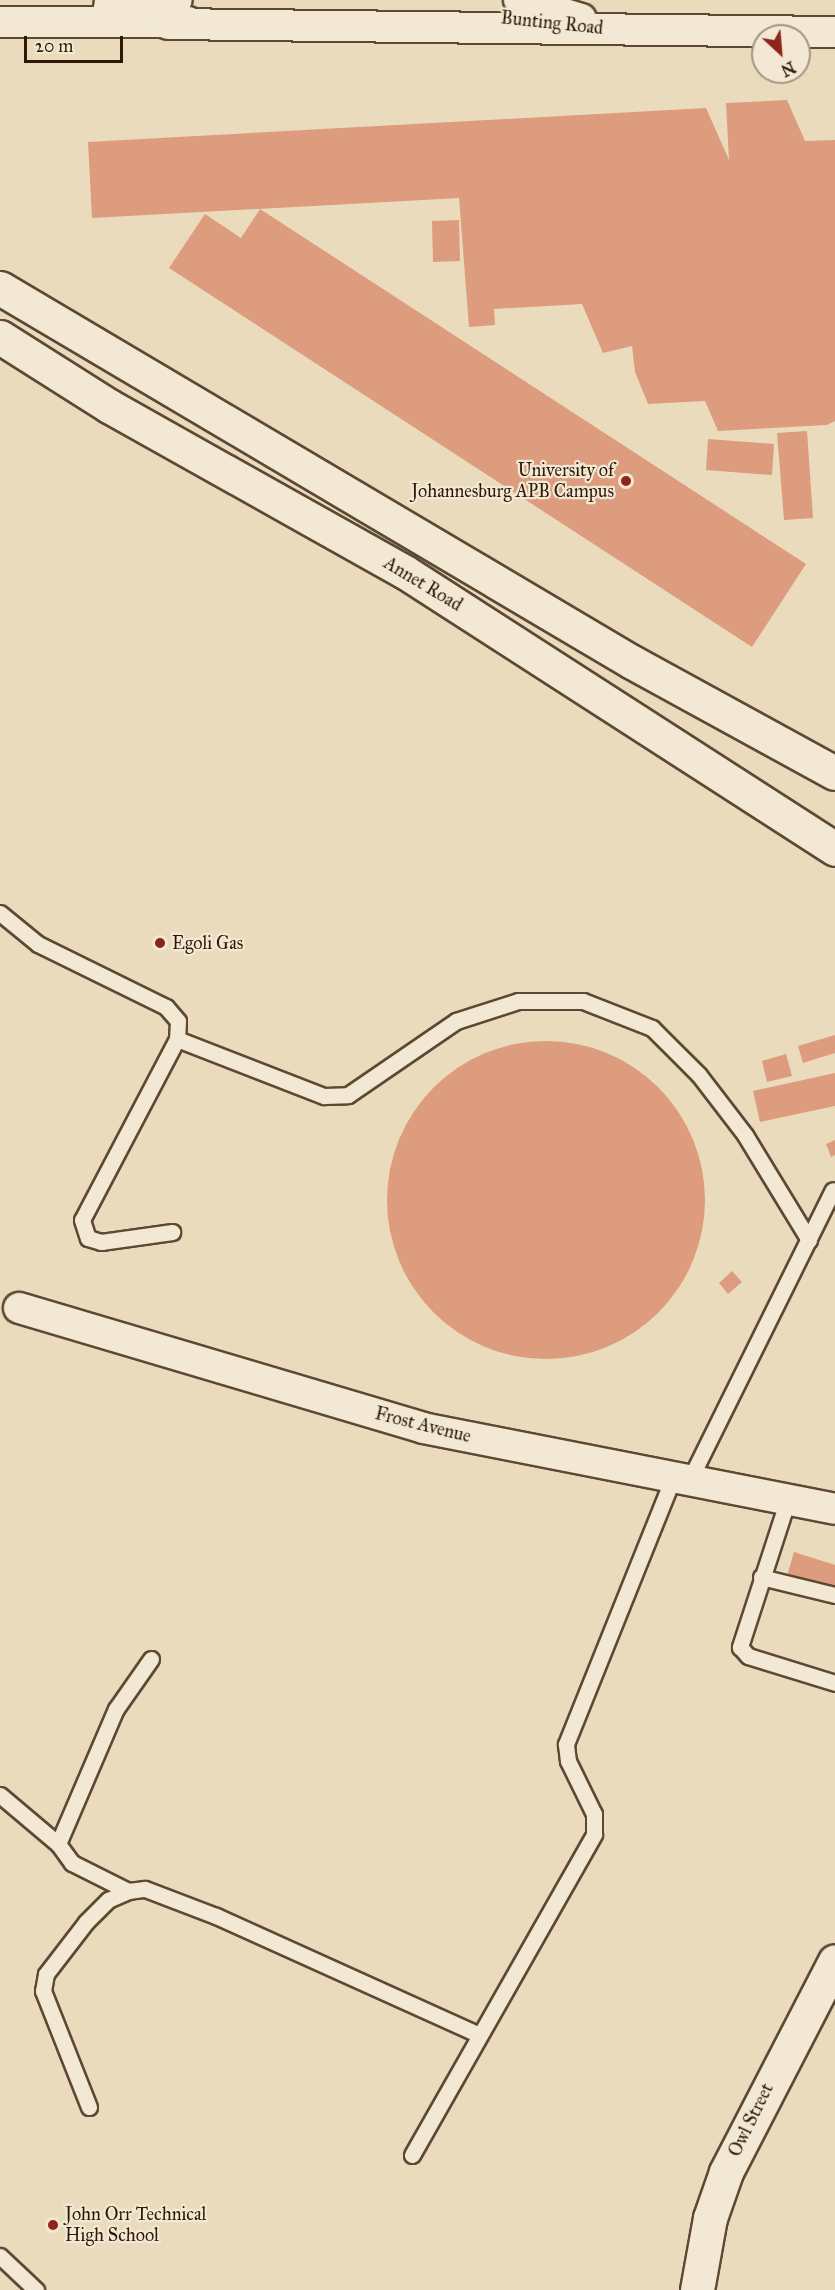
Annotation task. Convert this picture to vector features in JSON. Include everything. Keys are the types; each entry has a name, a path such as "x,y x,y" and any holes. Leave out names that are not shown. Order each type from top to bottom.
{"main road":[{"path":"0,288 135,364 632,662 835,773"},
{"name":"Annet Road","path":"0,337 109,406 405,572 835,849"},
{"path":"109,406 135,364"},
{"name":"Owl Street","path":"697,2290 710,2218 726,2172 835,1961"}],"street":[{"name":"Bunting Road","path":"519,0 613,29"},
{"name":"Bunting Road","path":"557,0 613,29"},
{"name":"Bunting Road","path":"0,6 101,4 172,12"},
{"name":"Bunting Road","path":"0,22 172,12 366,10 613,29 835,32"},
{"name":"Frost Avenue","path":"19,1308 423,1428 682,1477 835,1509"}],"lane":[{"path":"0,913 64,959 166,1007 178,1021 177,1039 82,1220 88,1238 101,1242 172,1232"},
{"path":"177,1039 324,1096 348,1095 456,1021 518,1001 583,1001 652,1028 699,1075 745,1135 809,1240"},
{"path":"412,2155 594,1834 594,1814 568,1761 566,1744 682,1477 809,1240 833,1190"},
{"path":"788,1499 739,1640 743,1652 835,1683"},
{"path":"761,1577 835,1595"},
{"path":"58,1844 116,1709 151,1659"},
{"path":"0,1795 58,1844 72,1863 128,1891"},
{"path":"89,2107 43,1991 46,1974 86,1922 108,1900 128,1891 145,1889 216,1916 479,2035"},
{"path":"0,2256 36,2290"}],"building":[{"path":"787,100 805,141 835,140 835,421 827,425 718,431 705,401 648,404 635,372 632,346 603,353 582,304 494,309 495,325 469,327 459,198 92,218 88,142 706,108 729,160 726,103"},
{"path":"260,209 806,564 752,647 169,268 205,214 241,238"},
{"path":"459,220 460,261 433,262 432,221"},
{"path":"807,431 813,518 784,520 777,433"},
{"path":"708,439 774,444 772,475 706,470"},
{"path":"835,1035 835,1053 803,1063 798,1046"},
{"path":"546,1041 577,1044 607,1053 647,1077 669,1099 693,1139 702,1169 705,1200 702,1231 693,1261 669,1301 647,1323 607,1347 577,1356 546,1359 515,1356 485,1347 445,1323 423,1301 399,1261 390,1231 387,1200 390,1169 399,1139 423,1099 445,1077 485,1053 515,1044"},
{"path":"786,1054 792,1076 767,1082 762,1061"},
{"path":"835,1073 835,1106 760,1122 753,1091"},
{"path":"835,1140 835,1155 831,1157 826,1144"},
{"path":"732,1271 742,1282 728,1294 719,1283"},
{"path":"794,1552 835,1565 835,1591 787,1576"}],"place":[{"name":"University of Johannesburg APB Campus","path":"626,481"},
{"name":"Egoli Gas","path":"160,943"},
{"name":"John Orr Technical High School","path":"53,2225"}]}
